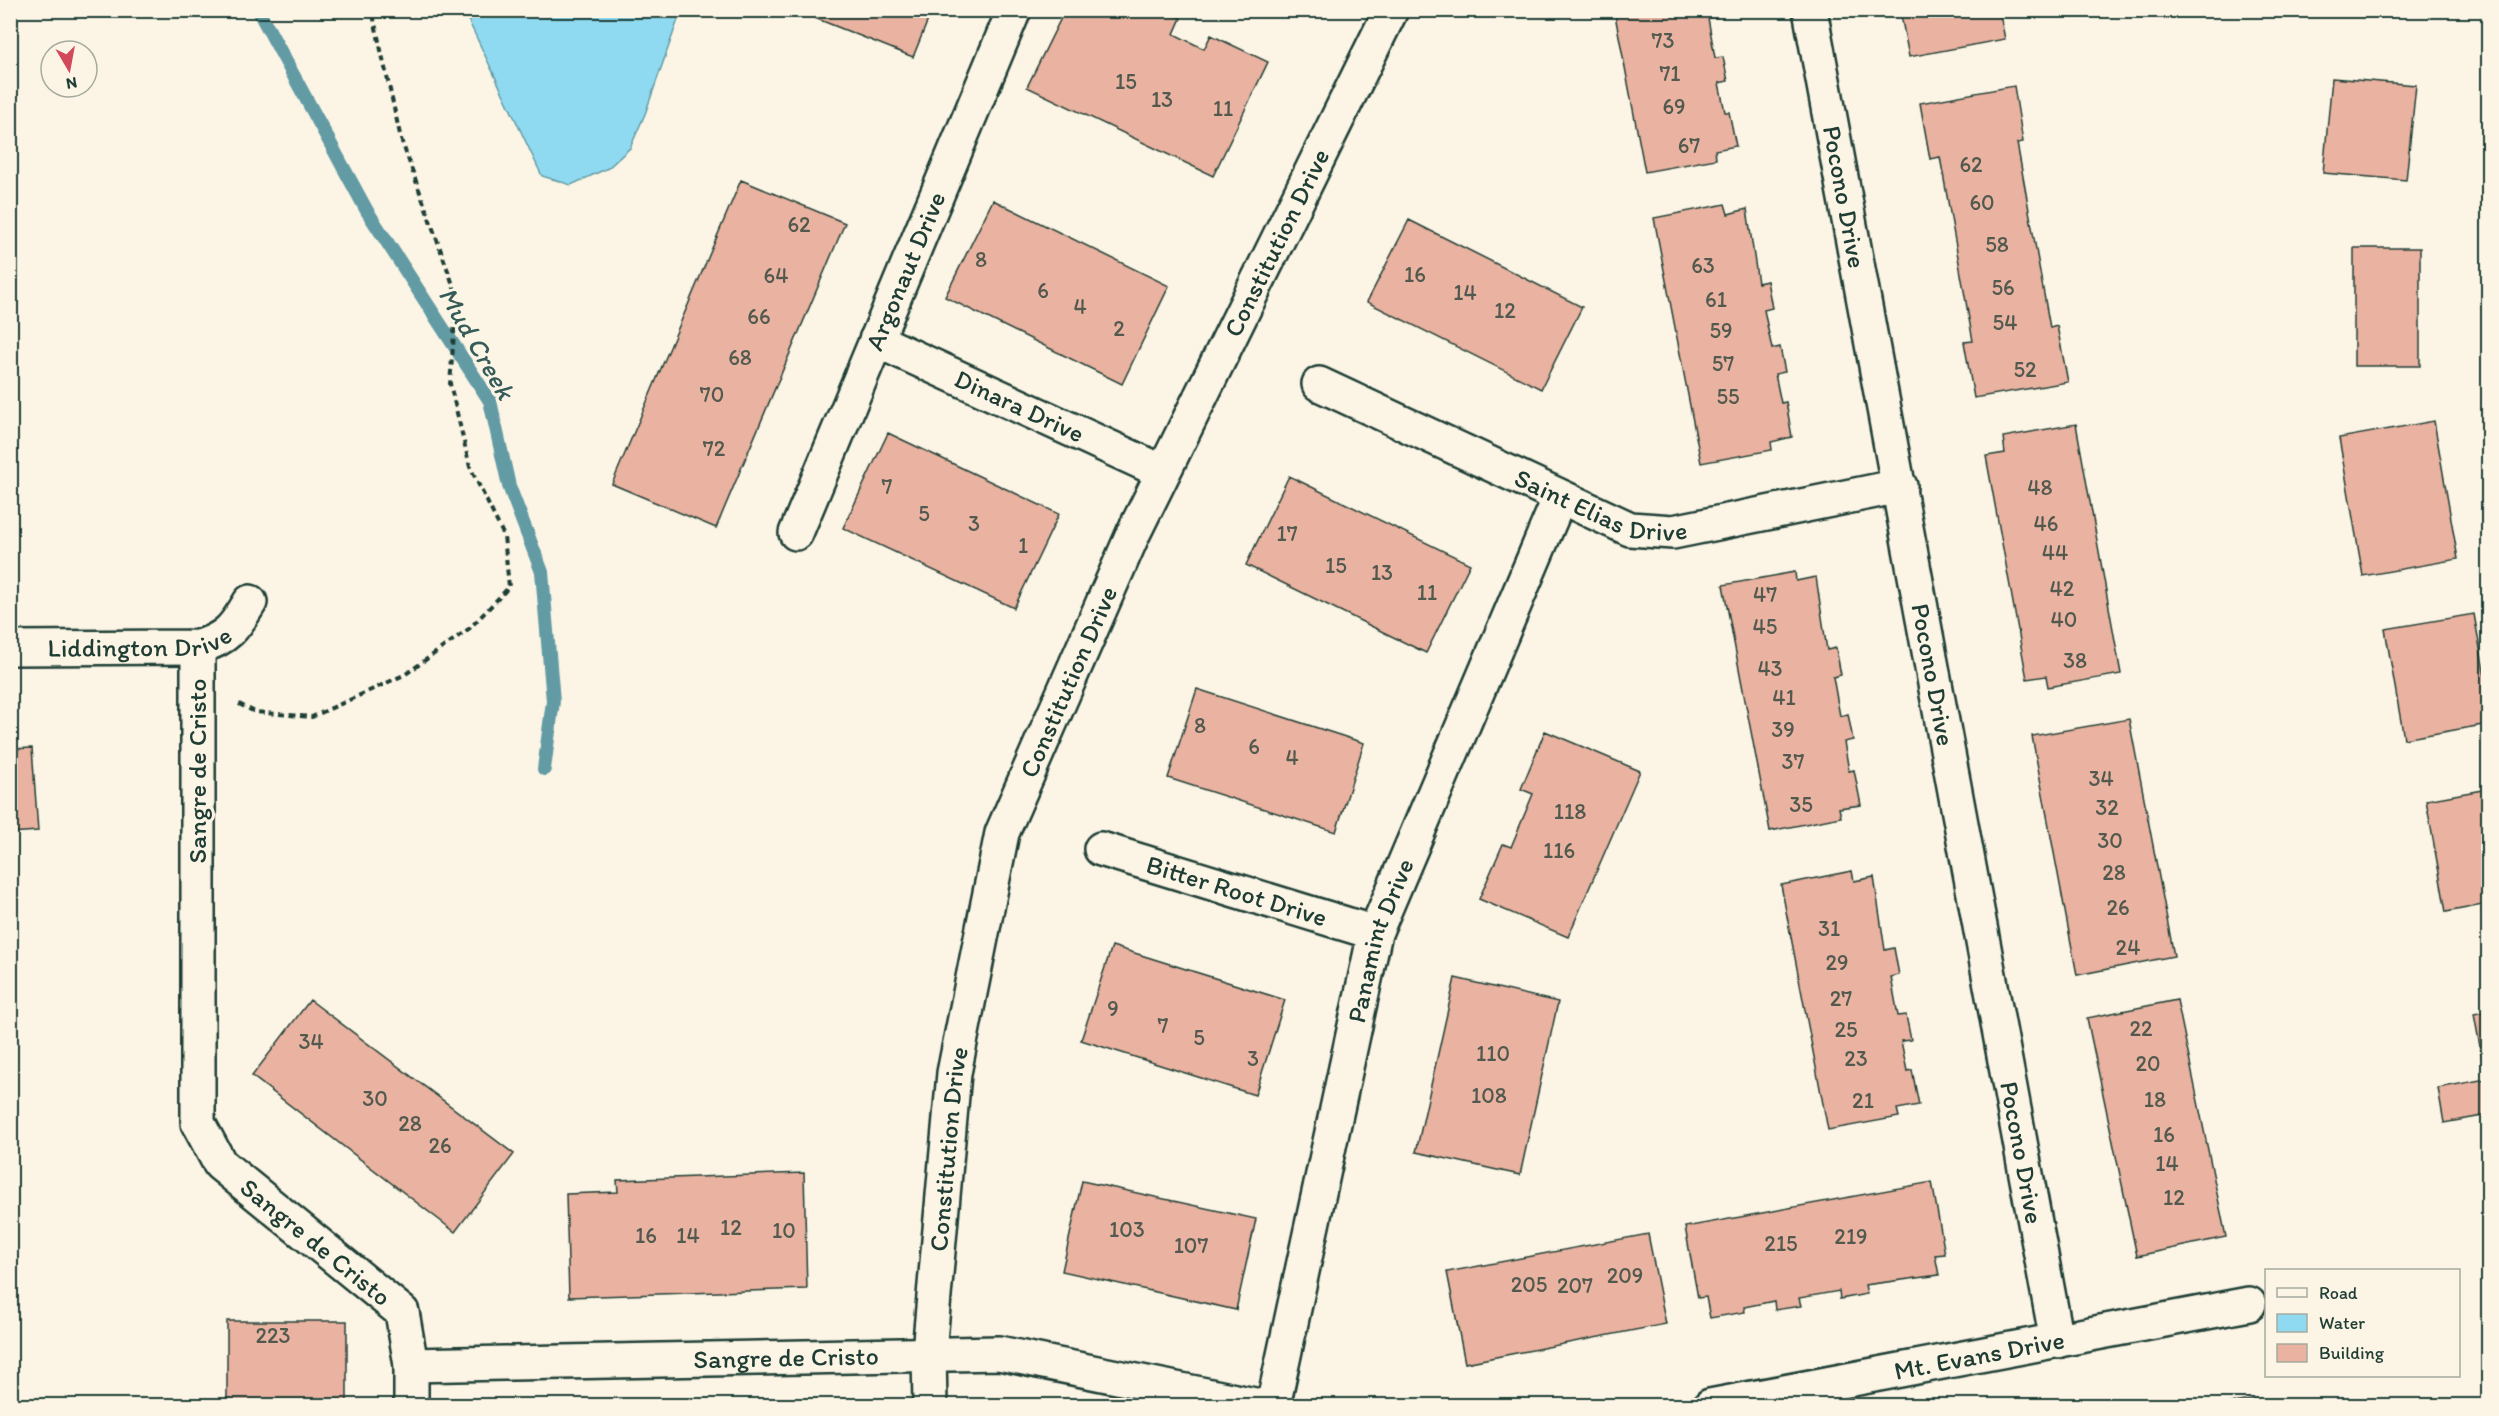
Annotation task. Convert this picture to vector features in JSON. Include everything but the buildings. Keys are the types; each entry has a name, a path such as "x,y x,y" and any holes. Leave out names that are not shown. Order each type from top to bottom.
{"street":[{"name":"Argonaut Drive","path":"796,533 1014,10"},
{"name":"Constitution Drive","path":"930,1406 929,1352 954,1073 1002,833 1133,534 1391,10"},
{"name":"Pocono Drive","path":"1810,10 2057,1341"},
{"name":"Dinara Drive","path":"876,340 1163,472"},
{"name":"Saint Elias Drive","path":"1319,384 1630,529 1673,532 1900,486"},
{"name":"Panamint Drive","path":"1273,1406 1375,933 1560,497"},
{"name":"Liddington Drive","path":"10,648 198,647 218,642 235,626 250,602"},
{"name":"Sangre de Cristo","path":"198,647 198,1123 220,1164 402,1312 411,1365 929,1352"},
{"name":"Bitter Root Drive","path":"1101,849 1375,933"},
{"name":"Mt. Evans Drive","path":"1710,1406 2249,1304"},
{"path":"929,1352 999,1353 1260,1406"},
{"path":"411,1365 411,1406"}],"path":[{"path":"237,702 255,712 312,717 406,674 470,628 509,587 504,536 470,467 450,384 457,296 401,139 372,10"}],"water":[{"path":"464,11 681,11 645,114 630,148 608,168 571,185 542,176"}],"waterway":[{"name":"Mud Creek","path":"258,10 367,211 490,401 509,486 542,572 553,701 544,769"}]}
